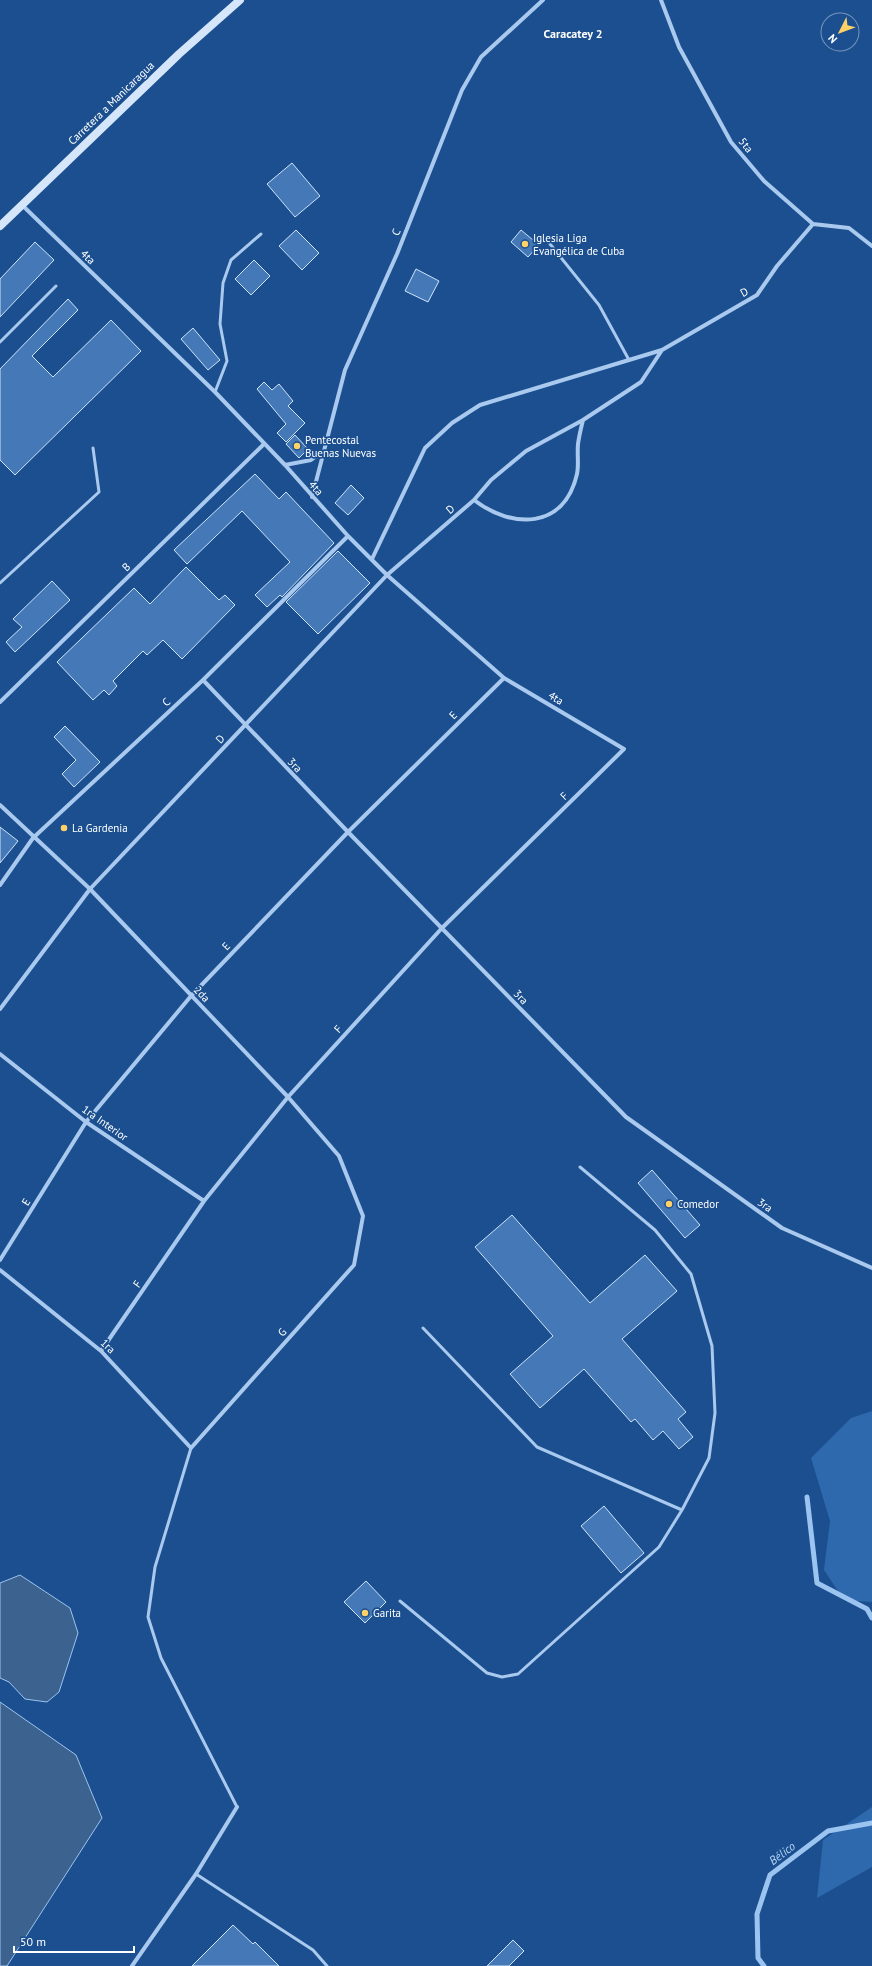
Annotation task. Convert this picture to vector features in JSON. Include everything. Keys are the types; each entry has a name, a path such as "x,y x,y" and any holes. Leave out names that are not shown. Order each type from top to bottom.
{"main road":[{"name":"Carretera a Manicaragua","path":"0,226 21,204 178,54 240,0"}],"street":[{"name":"C","path":"312,497 322,452 345,370 397,254 462,90 481,58 543,0"},
{"name":"5ta","path":"661,0 680,47 731,142 764,180 814,224"},
{"name":"4ta","path":"21,204 215,392 285,465 348,536 387,575 504,678 624,749"},
{"path":"814,224 849,228 872,246"},
{"name":"D","path":"372,559 425,448 452,423 480,405 662,350 757,295 777,266 814,224"},
{"name":"D","path":"0,1009 90,889 387,575 474,500 491,480 526,451 583,420 641,382 662,350"},
{"path":"474,500 486,509 517,520 531,520 544,517 558,508 569,496 577,474 578,444 583,420"},
{"name":"B","path":"0,702 264,444"},
{"path":"285,465 311,460 322,452"},
{"name":"C","path":"0,885 33,838 203,680 348,536"},
{"name":"E","path":"0,1260 86,1122 191,996 348,832 504,678"},
{"name":"3ra","path":"203,680 348,832 626,1117 782,1228 872,1268"},
{"name":"F","path":"101,1351 204,1201 288,1097 442,928 624,749"},
{"name":"2da","path":"0,807 90,889 288,1097 339,1156 363,1216"},
{"name":"1ra Interior","path":"0,1054 86,1122 204,1201"},
{"name":"G","path":"191,1448 354,1265 363,1216"},
{"name":"1ra","path":"0,1270 101,1351 191,1448"},
{"path":"132,1966 196,1874 237,1807"}],"lane":[{"path":"215,392 227,361 220,324 222,283 231,260 261,234"},
{"path":"550,244 599,305 629,360"},
{"path":"0,342 56,286"},
{"path":"0,584 99,492 93,448"},
{"path":"400,1601 486,1673 502,1677 518,1674 659,1547 682,1510 709,1458 715,1413 712,1346 691,1274 655,1230 580,1168"},
{"path":"423,1328 537,1447 682,1510"},
{"path":"191,1448 155,1567 148,1617 161,1658 237,1807"},
{"path":"196,1874 313,1950 326,1966"}],"shaded area":[{"path":"872,1411 872,1602 844,1600 824,1570 830,1521 811,1458 851,1418"},
{"path":"20,1575 70,1608 78,1633 59,1692 47,1702 25,1699 9,1682 0,1678 0,1583"},
{"path":"0,1702 76,1755 102,1818 7,1966 0,1966"},
{"path":"872,1807 872,1867 817,1898 823,1840"}],"building":[{"path":"292,163 320,196 295,217 267,184"},
{"path":"296,230 319,253 302,270 279,246"},
{"name":"Iglesia Liga Evangélica de Cuba","path":"521,230 539,245 528,257 511,242"},
{"path":"35,242 54,260 0,317 0,279"},
{"path":"254,260 270,276 251,295 235,279"},
{"path":"416,269 439,281 428,302 405,291"},
{"path":"68,299 78,310 32,356 53,377 111,320 141,351 15,475 0,460 0,369"},
{"path":"193,328 220,360 208,370 181,339"},
{"path":"264,382 272,390 279,384 293,401 288,406 305,423 286,442 277,433 286,424 257,389"},
{"name":"Pentecostal Buenas Nuevas","path":"295,435 308,449 299,458 286,444"},
{"path":"255,474 279,499 286,492 334,543 282,597 280,595 267,607 255,595 290,562 242,511 187,564 174,550"},
{"path":"351,485 364,498 348,515 335,503"},
{"path":"338,551 370,583 318,634 286,602"},
{"path":"186,567 219,600 225,595 235,605 182,659 163,640 147,655 143,651 113,681 117,686 109,695 104,690 93,700 57,662 134,588 150,604"},
{"path":"52,581 70,600 15,652 6,642 22,627 13,619"},
{"path":"65,726 100,762 74,787 62,774 76,760 54,737"},
{"path":"0,827 18,841 0,863"},
{"name":"Comedor","path":"652,1170 700,1225 685,1238 638,1183"},
{"path":"512,1215 590,1303 645,1255 677,1291 622,1339 686,1412 678,1419 693,1437 679,1449 663,1431 653,1440 635,1419 631,1422 584,1369 540,1408 510,1374 553,1336 475,1247"},
{"path":"604,1506 644,1553 621,1573 581,1526"},
{"name":"Garita","path":"366,1581 386,1602 365,1623 344,1602"},
{"path":"233,1925 253,1944 255,1942 279,1966 192,1966"},
{"path":"513,1940 524,1951 509,1966 487,1966"}],"waterway":[{"path":"807,1497 817,1583 867,1609 872,1618"},
{"name":"Bélico","path":"764,1966 758,1958 757,1914 770,1875 828,1831 872,1823"}],"place":[{"name":"Iglesia Liga Evangélica de Cuba","path":"525,244"},
{"name":"Pentecostal Buenas Nuevas","path":"297,446"},
{"name":"La Gardenia","path":"64,828"},
{"name":"Comedor","path":"669,1204"},
{"name":"Garita","path":"365,1613"}],"district":[{"name":"Caracatey 2","path":"573,33"}]}
